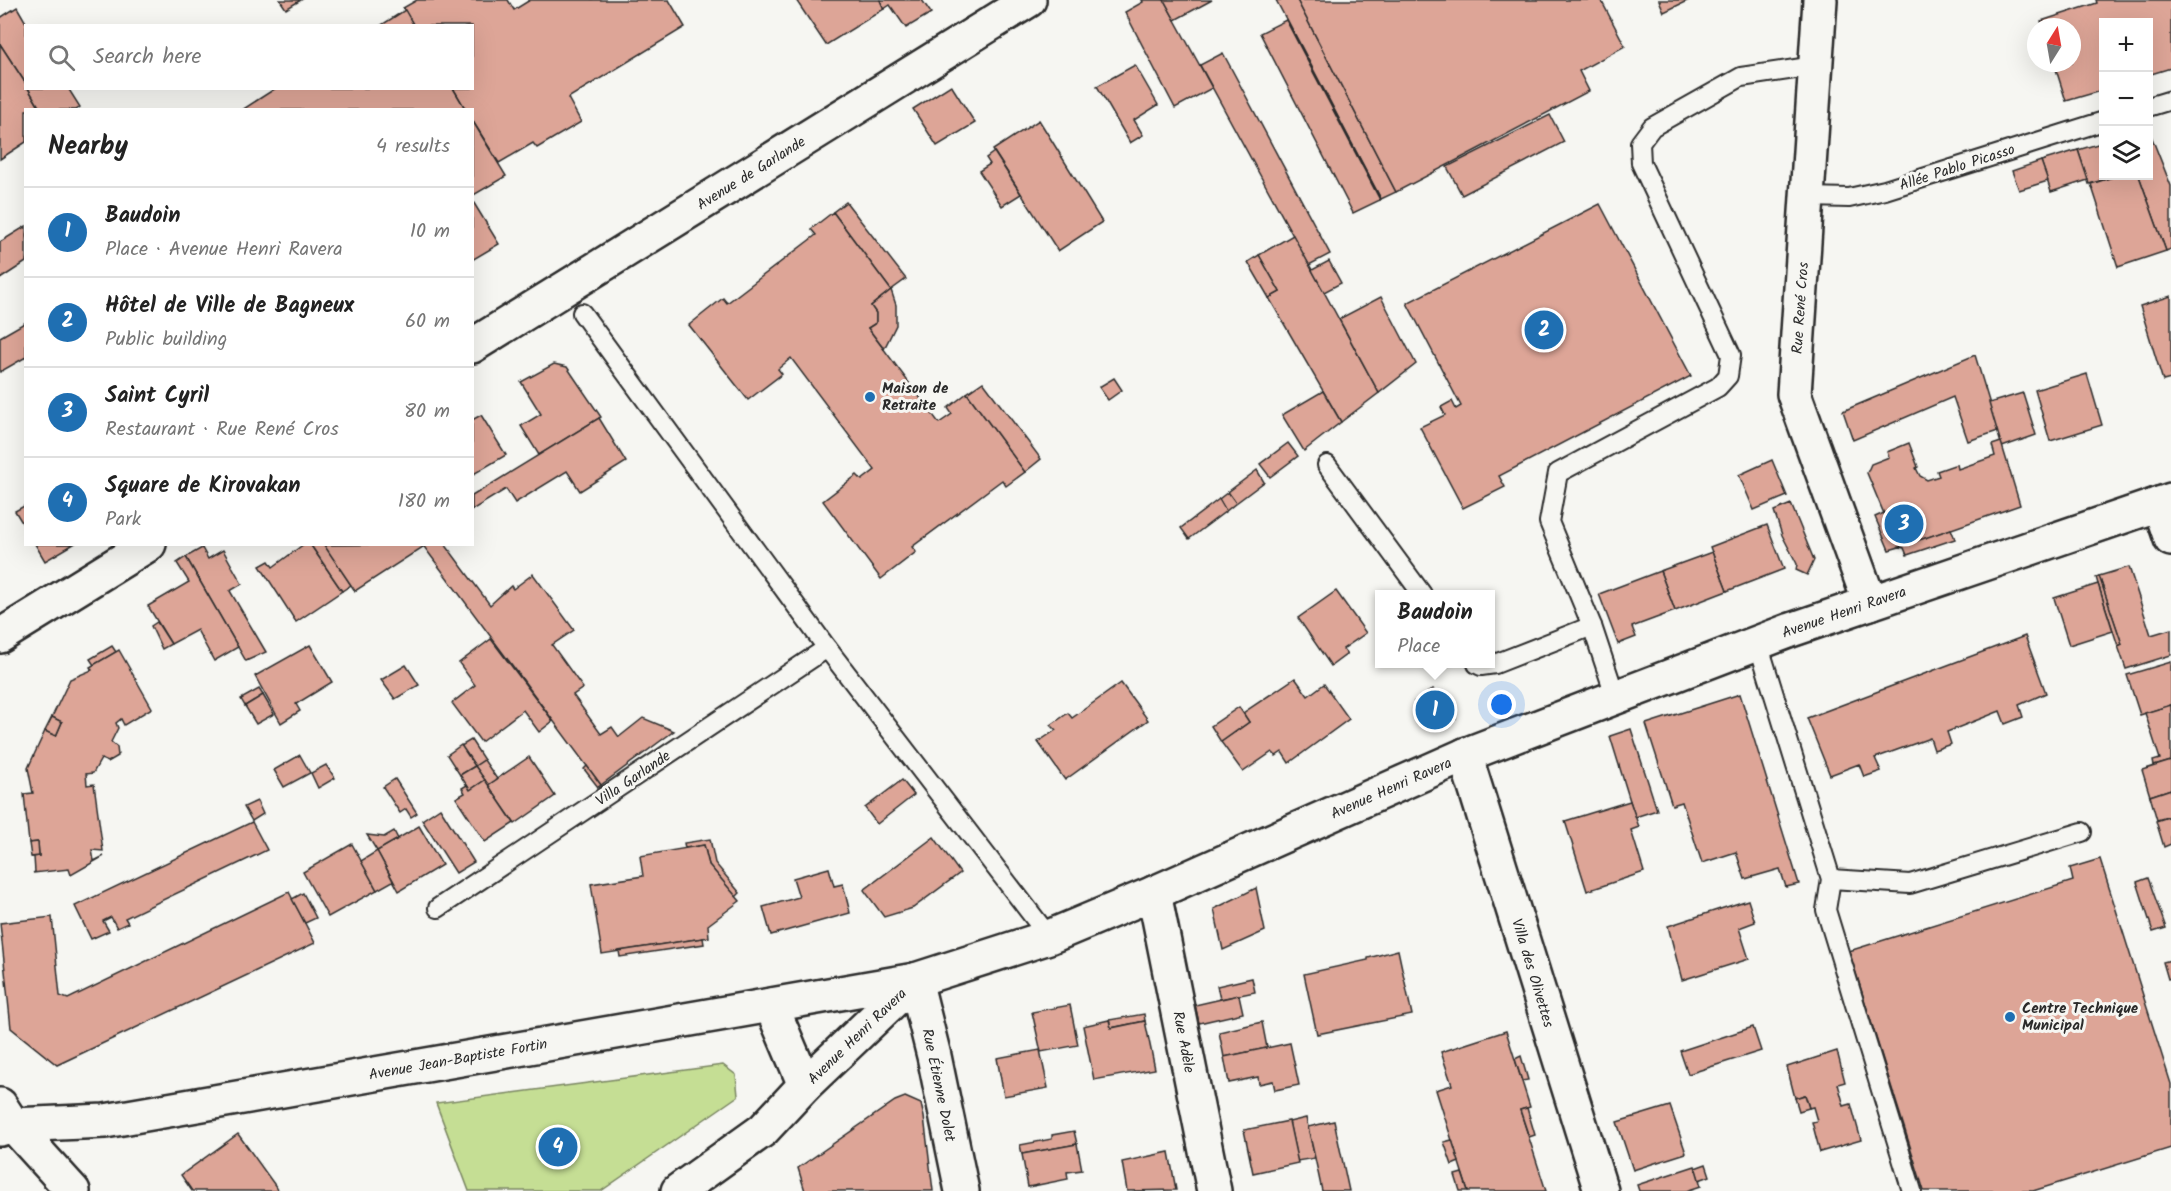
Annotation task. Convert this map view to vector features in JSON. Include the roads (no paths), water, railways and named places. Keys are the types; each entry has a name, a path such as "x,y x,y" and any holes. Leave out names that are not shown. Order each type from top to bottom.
{"street":[{"name":"Avenue de Garlande","path":"474,345 1029,0"},
{"name":"Rue René Cros","path":"1820,0 1794,394 1870,603"},
{"name":"Avenue Henri Ravera","path":"678,1191 763,1130 805,1086 915,980 1049,938 1465,755 1758,643 2165,502"},
{"path":"2165,502 2171,539"},
{"path":"0,636 146,546"},
{"name":"Villa des Olivettes","path":"1465,755 1601,1191"},
{"name":"Rue Adèle","path":"1154,893 1214,1191"},
{"name":"Avenue Jean-Baptiste Fortin","path":"4,1120 105,1120 915,980"},
{"name":"Rue Étienne Dolet","path":"915,980 934,1056 962,1191"},
{"path":"771,1005 805,1086"},
{"path":"4,1120 73,1191"}],"lane":[{"path":"1616,698 1592,626 1550,522 1558,472 1718,387 1728,376 1731,355 1641,162 1640,142 1652,127 1742,77 1815,66"},
{"path":"2153,105 2171,99"},
{"name":"Allée Pablo Picasso","path":"1808,197 1849,198 1885,190 2099,122"},
{"path":"582,313 827,648 1049,938"},
{"path":"1327,465 1419,590"},
{"path":"1495,664 1592,626"},
{"path":"1758,643 1831,879 1826,910 1912,1191"},
{"name":"Villa Garlande","path":"438,908 827,648"},
{"path":"1831,879 1911,884 2082,832"}],"place":[{"name":"Hôtel de Ville de Bagneux","path":"1544,330"},
{"name":"Maison de Retraite","path":"870,397"},
{"name":"Saint Cyril","path":"1904,524"},
{"name":"Baudoin","path":"1435,710"},
{"name":"Centre Technique Municipal","path":"2010,1017"},
{"name":"Square de Kirovakan","path":"558,1147"}]}
